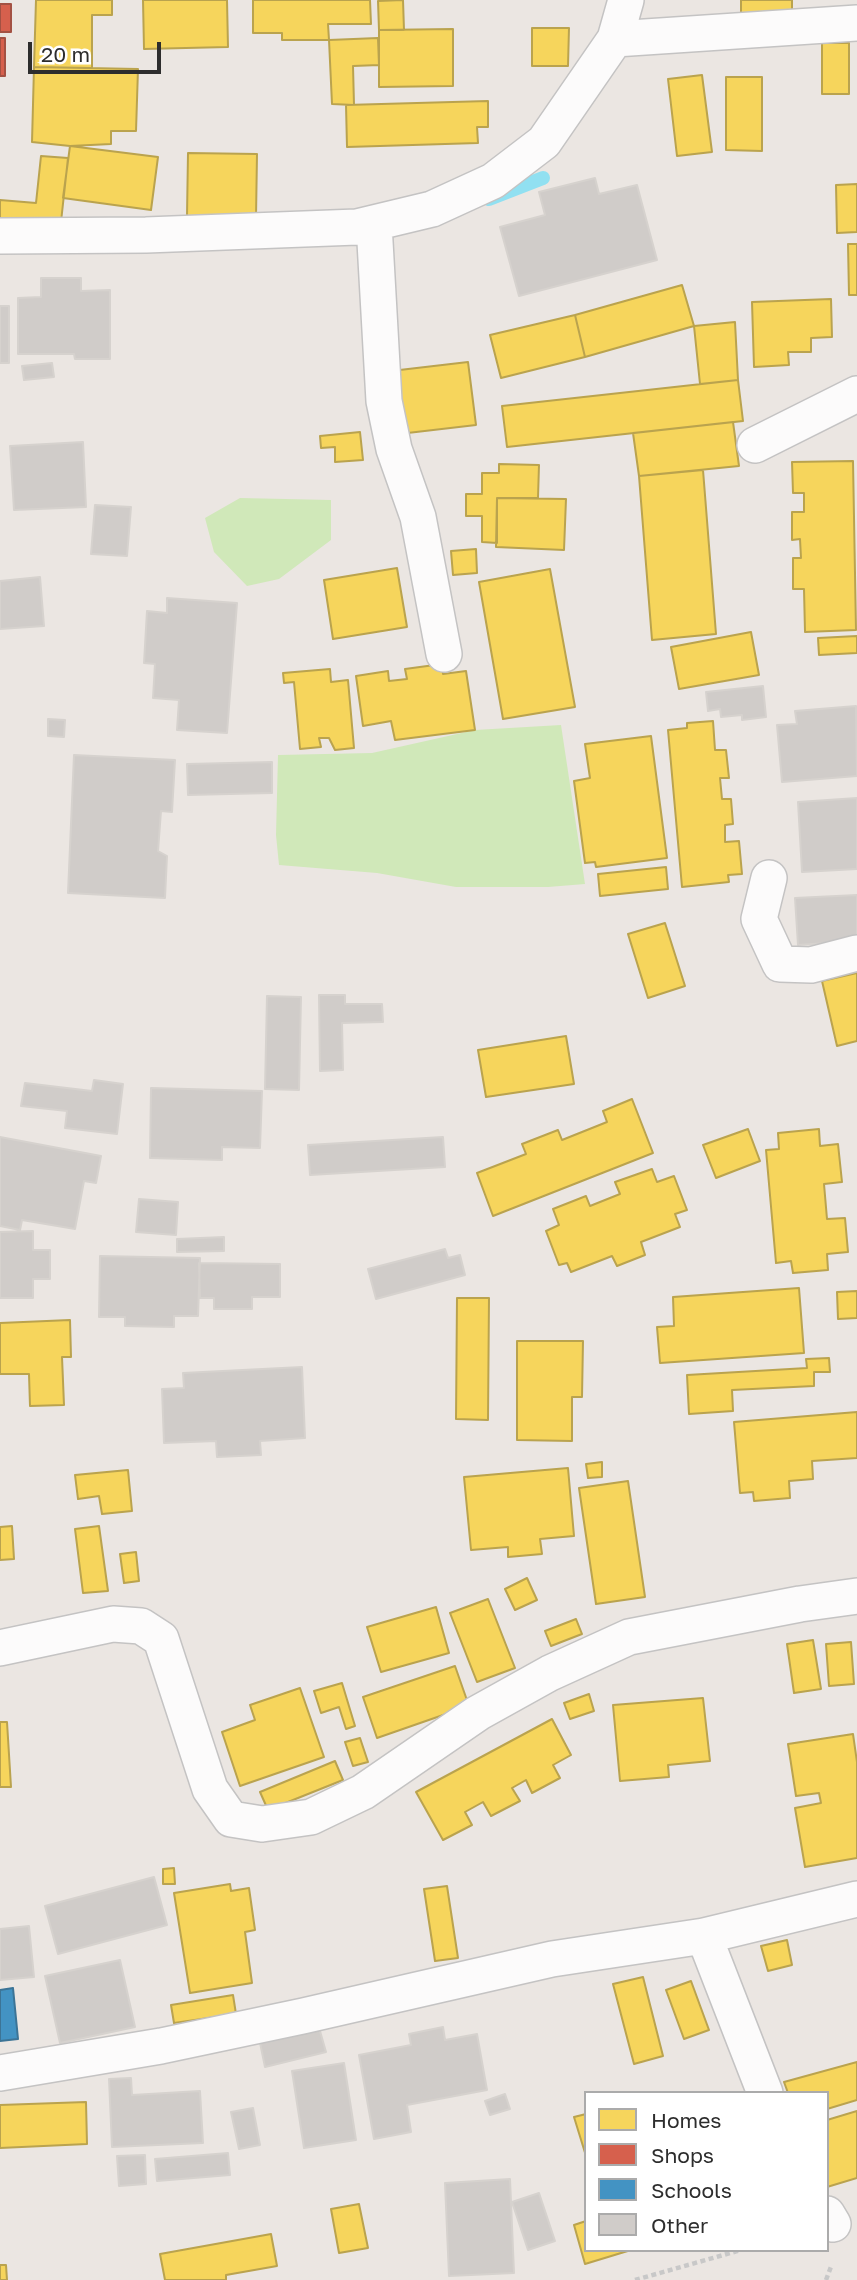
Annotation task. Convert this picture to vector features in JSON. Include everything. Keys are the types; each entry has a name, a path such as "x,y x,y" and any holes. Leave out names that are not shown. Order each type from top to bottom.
{"street":[{"path":"0,236 146,235 357,228 432,209 494,181 544,142 615,39 626,0"},
{"path":"615,39 857,23"},
{"path":"374,224 384,401 394,449 418,517 444,654"},
{"path":"755,445 857,394"},
{"path":"769,878 759,919 780,964 811,965 857,953"},
{"path":"0,1648 113,1624 141,1626 161,1639 210,1790 232,1819 262,1824 311,1817 363,1792 478,1713 550,1672 629,1637 800,1604 857,1596"},
{"path":"0,2073 187,2040 552,1959 704,1936 857,1899"},
{"path":"704,1936 764,2091"}],"path":[{"path":"635,2280 734,2252"}],"green space":[{"path":"240,498 331,500 331,540 279,579 247,586 214,552 205,518"},
{"path":"561,725 585,884 548,887 456,887 377,873 279,865 276,835 278,755 372,753 475,730"}],"building: Homes":[{"path":"36,0 112,0 112,15 92,15 92,68 34,67"},
{"path":"143,0 227,0 228,47 144,49"},
{"path":"253,0 370,0 371,24 328,24 329,40 282,40 282,33 253,33"},
{"path":"403,0 404,30 379,30 378,1"},
{"path":"741,0 792,0 792,13 741,14"},
{"path":"532,28 569,28 568,66 532,66"},
{"path":"453,29 453,86 379,87 379,30"},
{"path":"378,38 379,65 353,66 354,105 332,104 329,40"},
{"path":"822,43 849,43 849,94 822,94"},
{"path":"34,67 138,69 136,131 111,131 111,144 70,146 32,142"},
{"path":"702,75 712,152 677,156 668,79"},
{"path":"726,77 762,77 762,151 726,150"},
{"path":"488,101 488,127 477,127 478,143 347,147 346,105"},
{"path":"70,146 158,157 151,210 63,198"},
{"path":"188,153 257,154 256,217 187,216"},
{"path":"41,156 68,158 60,231 0,225 0,200 36,203"},
{"path":"857,184 857,232 837,233 836,185"},
{"path":"848,244 857,244 857,295 849,295"},
{"path":"682,285 694,326 585,357 575,315"},
{"path":"831,299 832,337 811,338 811,352 788,352 789,365 754,367 752,302"},
{"path":"575,315 585,357 501,378 490,335"},
{"path":"735,322 738,380 700,384 694,326"},
{"path":"468,362 476,425 399,434 391,371"},
{"path":"738,380 743,421 507,447 502,406"},
{"path":"733,422 739,466 639,476 633,433"},
{"path":"360,432 363,460 335,462 335,447 321,448 320,436"},
{"path":"853,461 856,630 805,632 804,589 793,589 793,558 801,558 800,539 792,540 792,512 804,512 804,493 793,493 792,462"},
{"path":"499,464 539,465 538,498 497,498 497,543 482,542 482,516 466,516 466,494 482,494 482,473 499,473"},
{"path":"703,470 716,634 652,640 639,476"},
{"path":"497,498 566,499 564,550 496,547"},
{"path":"476,549 477,573 453,575 451,551"},
{"path":"397,568 407,627 333,639 324,580"},
{"path":"550,569 575,707 503,719 479,582"},
{"path":"751,632 759,675 679,689 671,647"},
{"path":"857,636 857,653 819,655 818,638"},
{"path":"442,664 443,674 466,671 475,730 395,740 391,721 363,726 356,676 388,671 389,681 407,679 405,669"},
{"path":"330,669 331,682 348,680 354,748 335,750 329,738 319,738 321,747 300,749 294,682 284,683 283,673"},
{"path":"713,721 715,750 726,750 729,778 720,778 722,799 731,799 733,824 725,825 725,842 739,841 742,874 728,875 729,882 682,887 668,730 687,728 687,723"},
{"path":"651,736 667,858 596,867 595,862 585,863 574,781 590,778 585,744"},
{"path":"666,867 668,889 600,896 598,874"},
{"path":"665,923 685,986 648,998 628,934"},
{"path":"857,973 857,1041 837,1046 822,981"},
{"path":"566,1036 574,1084 486,1097 478,1050"},
{"path":"632,1099 653,1153 493,1216 477,1173 526,1154 522,1144 558,1130 562,1140 607,1122 603,1111"},
{"path":"748,1129 760,1161 716,1178 703,1145"},
{"path":"819,1129 820,1146 838,1144 842,1182 824,1184 827,1219 845,1218 848,1252 827,1254 828,1270 793,1273 791,1261 776,1263 766,1150 779,1149 778,1133"},
{"path":"652,1169 657,1182 674,1176 687,1210 675,1214 680,1227 641,1242 645,1255 617,1266 612,1256 571,1272 567,1263 559,1265 546,1231 559,1225 553,1209 586,1196 590,1206 620,1194 615,1182"},
{"path":"799,1288 804,1353 660,1363 657,1327 674,1326 673,1297"},
{"path":"857,1291 857,1318 838,1319 837,1292"},
{"path":"457,1298 489,1298 488,1420 456,1419"},
{"path":"70,1320 71,1357 62,1357 64,1405 30,1406 29,1374 0,1374 0,1323"},
{"path":"517,1341 583,1341 582,1397 572,1397 572,1441 517,1440"},
{"path":"829,1358 830,1372 814,1372 814,1386 732,1390 733,1411 689,1414 687,1375 807,1368 806,1359"},
{"path":"857,1412 857,1458 812,1461 813,1479 789,1481 790,1498 754,1501 753,1492 740,1493 734,1422"},
{"path":"602,1462 602,1477 588,1478 586,1464"},
{"path":"568,1468 574,1536 540,1539 542,1554 508,1557 508,1547 471,1550 464,1477"},
{"path":"128,1470 132,1511 102,1514 99,1496 78,1499 75,1475"},
{"path":"628,1481 645,1597 596,1604 579,1488"},
{"path":"12,1526 14,1559 0,1560 0,1527"},
{"path":"99,1526 108,1591 83,1593 75,1529"},
{"path":"136,1552 139,1581 124,1583 120,1554"},
{"path":"527,1578 537,1600 515,1610 505,1589"},
{"path":"488,1599 515,1668 477,1682 450,1613"},
{"path":"436,1607 449,1653 381,1672 367,1627"},
{"path":"576,1619 582,1634 551,1646 545,1631"},
{"path":"813,1640 821,1689 794,1693 787,1644"},
{"path":"851,1642 854,1684 829,1686 826,1644"},
{"path":"455,1666 469,1706 377,1738 363,1697"},
{"path":"342,1683 355,1726 346,1729 339,1707 321,1713 314,1691"},
{"path":"300,1688 324,1757 240,1786 222,1732 255,1720 250,1705"},
{"path":"589,1694 594,1711 570,1719 564,1703"},
{"path":"703,1698 710,1761 668,1765 669,1777 620,1781 613,1705"},
{"path":"552,1719 571,1755 553,1765 560,1778 532,1793 526,1780 512,1788 520,1801 491,1816 483,1802 465,1812 472,1825 443,1840 416,1792"},
{"path":"0,1722 7,1722 11,1787 0,1787"},
{"path":"853,1734 857,1762 857,1858 805,1867 795,1808 821,1803 819,1793 796,1796 788,1744"},
{"path":"360,1738 368,1762 353,1766 345,1742"},
{"path":"335,1761 343,1780 268,1810 260,1792"},
{"path":"174,1868 175,1884 163,1884 163,1869"},
{"path":"230,1884 231,1891 249,1888 255,1930 245,1932 252,1983 190,1993 174,1893"},
{"path":"447,1886 458,1958 435,1961 424,1889"},
{"path":"787,1940 792,1965 768,1971 761,1946"},
{"path":"643,1977 663,2056 634,2064 613,1984"},
{"path":"691,1981 709,2030 684,2039 666,1990"},
{"path":"233,1995 236,2014 174,2023 171,2005"},
{"path":"857,2062 857,2100 829,2108 829,2091 787,2091 784,2082"},
{"path":"86,2102 87,2144 0,2148 0,2105"},
{"path":"857,2111 857,2178 829,2186 829,2119"},
{"path":"584,2114 584,2150 574,2117"},
{"path":"359,2204 368,2248 339,2253 331,2209"},
{"path":"584,2222 584,2252 624,2252 585,2264 574,2225"},
{"path":"271,2234 277,2266 226,2275 226,2280 165,2280 160,2254"},
{"path":"0,2265 6,2265 7,2280 0,2280"}],"building: Shops":[{"path":"0,4 11,4 11,32 0,32"},
{"path":"0,38 5,38 5,76 0,76"}],"building: Schools":[{"path":"13,1988 18,2039 0,2041 0,1990"}],"building: Other":[{"path":"595,178 599,194 637,185 657,260 519,296 500,227 545,215 539,192"},
{"path":"41,278 81,278 81,291 110,290 110,359 75,359 74,354 18,354 18,298 41,297"},
{"path":"0,306 9,306 9,363 0,363"},
{"path":"52,363 54,377 24,380 22,366"},
{"path":"83,442 86,507 14,510 10,446"},
{"path":"95,505 131,507 127,556 91,554"},
{"path":"40,577 44,626 0,629 0,581"},
{"path":"167,598 237,603 227,733 177,730 179,700 153,698 155,664 144,663 147,611 167,613"},
{"path":"763,686 766,717 742,720 742,715 721,717 720,709 708,711 706,692"},
{"path":"856,706 857,776 782,782 777,725 797,724 795,711"},
{"path":"48,719 65,720 64,737 48,736"},
{"path":"74,755 175,760 172,812 161,811 158,851 167,856 165,898 68,893"},
{"path":"272,762 272,793 188,795 187,764"},
{"path":"857,798 857,869 802,872 798,802"},
{"path":"857,895 857,941 798,945 795,898"},
{"path":"319,995 345,995 345,1004 382,1004 383,1022 342,1023 343,1070 320,1071"},
{"path":"267,996 301,997 299,1090 265,1089"},
{"path":"94,1080 123,1084 117,1134 65,1128 67,1111 21,1106 25,1083 92,1091"},
{"path":"151,1088 262,1091 260,1148 222,1147 222,1160 150,1158"},
{"path":"0,1137 101,1156 96,1183 84,1181 75,1229 22,1220 20,1230 0,1226"},
{"path":"443,1137 445,1167 310,1175 308,1145"},
{"path":"139,1199 178,1202 176,1235 136,1232"},
{"path":"33,1231 33,1250 50,1250 50,1279 33,1279 33,1298 0,1298 0,1232"},
{"path":"224,1237 224,1251 177,1252 177,1239"},
{"path":"445,1249 448,1258 460,1255 465,1275 376,1299 368,1269"},
{"path":"100,1256 200,1258 198,1316 174,1316 174,1327 125,1326 125,1317 99,1317"},
{"path":"199,1263 280,1264 280,1297 252,1297 252,1309 214,1309 214,1298 200,1298"},
{"path":"302,1367 305,1438 260,1441 261,1455 217,1457 216,1441 164,1443 162,1389 184,1388 183,1373"},
{"path":"154,1877 167,1925 58,1954 45,1906"},
{"path":"29,1926 34,1977 0,1980 0,1929"},
{"path":"120,1960 135,2027 60,2043 45,1976"},
{"path":"318,2024 326,2052 265,2067 259,2038"},
{"path":"443,2027 445,2040 477,2034 487,2090 407,2105 411,2132 374,2139 359,2055 411,2045 409,2034"},
{"path":"344,2063 356,2140 304,2148 292,2071"},
{"path":"131,2078 132,2095 200,2091 203,2143 112,2147 109,2079"},
{"path":"505,2094 510,2109 490,2115 485,2101"},
{"path":"253,2108 260,2145 239,2149 231,2112"},
{"path":"228,2153 230,2175 157,2181 155,2159"},
{"path":"145,2155 146,2184 119,2186 117,2156"},
{"path":"510,2179 514,2273 449,2276 445,2183"},
{"path":"539,2193 555,2241 528,2250 512,2202"}],"waterway":[{"path":"489,199 543,178"}]}
